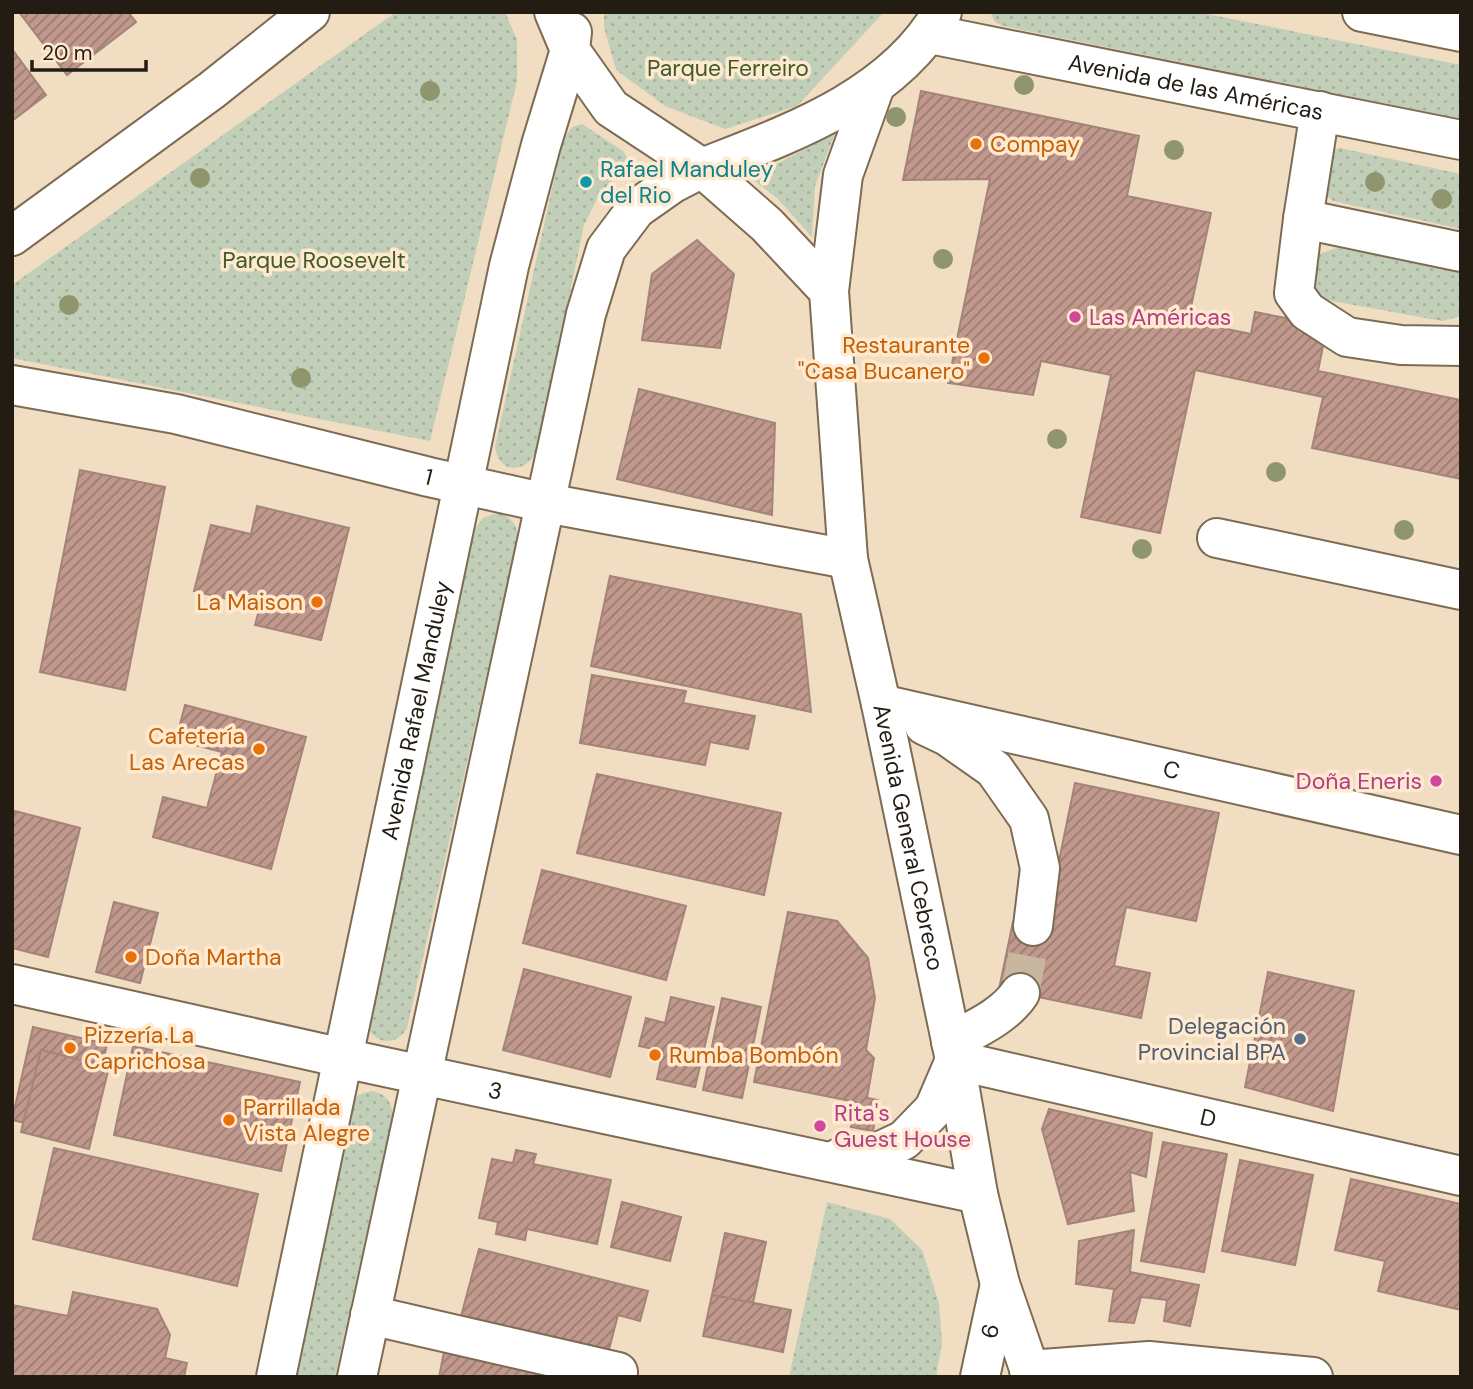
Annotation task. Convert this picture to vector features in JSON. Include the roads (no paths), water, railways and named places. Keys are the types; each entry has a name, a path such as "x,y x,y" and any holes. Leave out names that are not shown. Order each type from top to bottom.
{"main road":[{"path":"554,12 570,50 611,108 702,168 767,225 829,291"},
{"name":"Avenida Rafael Manduley","path":"276,1377 509,266 570,50 574,12"},
{"path":"1362,12 1461,32"},
{"path":"12,236 308,17"},
{"path":"357,1377 586,314 606,249 636,209 673,183 702,168 790,134 875,86 936,23"},
{"name":"Avenida de las Américas","path":"936,23 1320,111 1461,140"},
{"name":"Avenida General Cebreco","path":"875,86 843,176 829,291 848,559 953,1051 978,1194 1000,1284 1030,1373"},
{"path":"1320,111 1294,293 1307,311 1347,337 1401,345 1461,346"},
{"path":"1303,219 1461,252"},
{"name":"1","path":"12,385 176,414 546,503 848,559"},
{"path":"1217,538 1461,590"},
{"path":"881,704 947,736 993,769 1028,819 1040,868 1033,926"},
{"name":"C","path":"881,704 1461,835"},
{"name":"3","path":"12,984 978,1194"},
{"path":"821,1160 870,1156 904,1140 934,1108 953,1051 982,1025 1013,1004 1020,993"},
{"name":"D","path":"953,1051 1461,1177"},
{"name":"6","path":"981,1377 1000,1284"},
{"path":"370,1315 620,1364"},
{"path":"1030,1373 1149,1362 1313,1377"}],"tunnel":[{"path":"1020,993 1033,926"}],"place":[{"name":"Compay","path":"976,144"},
{"name":"Rafael Manduley del Rio","path":"586,182"},
{"name":"Las Américas","path":"1075,317"},
{"name":"Restaurante \"Casa Bucanero\"","path":"984,358"},
{"name":"La Maison","path":"317,602"},
{"name":"Cafetería Las Arecas","path":"259,749"},
{"name":"Doña Eneris","path":"1436,781"},
{"name":"Doña Martha","path":"131,957"},
{"name":"Delegación Provincial BPA","path":"1300,1039"},
{"name":"Pizzería La Caprichosa","path":"70,1048"},
{"name":"Rumba Bombón","path":"655,1055"},
{"name":"Parrillada Vista Alegre","path":"229,1120"},
{"name":"Rita's Guest House","path":"820,1126"}],"park label":[{"name":"Parque Ferreiro","path":"728,68"},
{"name":"Parque Roosevelt","path":"314,260"}]}
